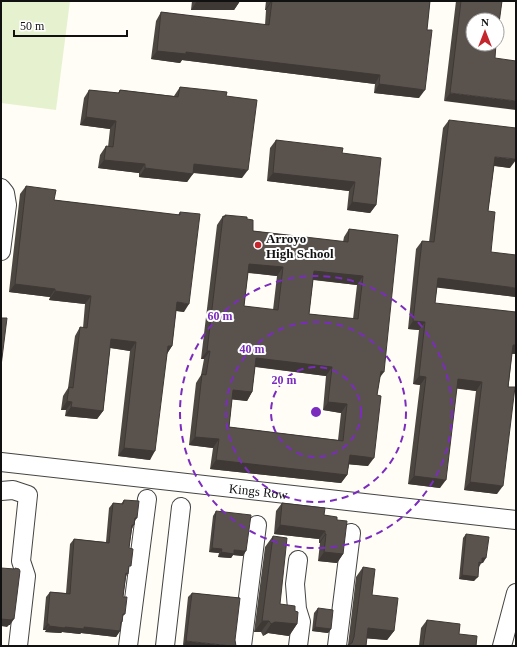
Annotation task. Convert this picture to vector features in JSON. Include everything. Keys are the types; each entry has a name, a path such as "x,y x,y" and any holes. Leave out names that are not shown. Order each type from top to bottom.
{"street":[{"path":"1,188 5,193 7,205 1,251"},
{"name":"Kings Row","path":"1,462 516,520"},
{"path":"1,491 13,490 28,495 21,561 26,576 18,646"},
{"path":"128,646 147,499"},
{"path":"165,646 181,507"},
{"path":"242,646 257,525"},
{"path":"337,646 351,533"},
{"path":"298,560 295,584 297,609 301,622 298,646"},
{"path":"502,646 516,593"}],"green space":[{"path":"1,1 70,1 56,110 1,103"}],"building":[{"path":"272,1 430,1 427,30 432,30 425,90 379,84 380,75 186,52 186,54 157,51 161,12 269,25"},
{"path":"461,1 502,1 501,12 465,12 465,52 495,52 495,58 516,61 516,101 450,93"},
{"path":"180,87 227,92 226,96 257,100 248,170 194,164 193,174 145,168 145,164 104,160 106,146 113,147 116,121 86,117 89,90 119,93 120,90 178,97"},
{"path":"449,120 516,128 516,159 495,157 488,211 495,212 491,252 516,255 516,288 438,278 435,303 516,312 516,345 513,345 508,387 515,387 503,486 470,482 482,382 458,379 446,480 414,476 426,377 419,376 425,322 413,321 422,241 434,242"},
{"path":"276,140 343,148 342,153 381,158 376,205 352,202 355,182 273,173"},
{"path":"26,186 56,190 54,200 180,215 180,212 200,214 189,304 177,302 172,346 168,346 155,451 124,448 136,342 111,339 103,411 71,407 72,402 67,401 69,387 73,388 80,327 87,328 91,296 55,291 55,289 15,284"},
{"path":"225,215 247,217 247,219 253,220 253,231 348,242 349,229 398,235 384,372 381,371 377,395 381,396 374,458 350,455 347,475 216,460 219,439 195,437 202,374 206,375 210,351 207,351 223,216 225,217","holes":["249,264 283,267 278,310 244,306","314,271 363,276 358,319 309,314","256,358 332,367 328,402 347,404 343,441 229,427 233,390 252,392"]},
{"path":"1,318 7,318 1,366"},
{"path":"124,500 139,501 137,518 135,518 134,525 132,525 129,548 133,549 131,566 129,566 128,574 126,573 123,597 127,597 125,614 123,614 120,631 84,627 84,629 49,626 49,624 47,624 50,592 70,594 74,539 109,543 113,503 123,504"},
{"path":"282,503 325,508 324,515 337,517 337,520 347,521 343,554 324,552 325,531 280,525"},
{"path":"216,511 251,515 246,551 234,550 234,554 221,552 222,549 212,548"},
{"path":"466,534 489,537 486,558 482,558 482,563 479,562 478,577 462,575"},
{"path":"273,536 287,538 280,604 295,606 295,611 298,612 297,624 275,622 271,624 269,621 262,621"},
{"path":"363,567 375,569 372,595 398,598 394,631 368,628 366,646 346,646 352,643 354,637"},
{"path":"1,568 15,568 19,569 20,571 14,619 12,620 1,619"},
{"path":"192,593 240,598 235,640 236,646 186,641"},
{"path":"318,608 333,610 331,629 315,627"},
{"path":"427,620 460,624 459,634 477,636 476,646 423,646"}],"place":[{"name":"Arroyo High School","path":"258,245"}]}
